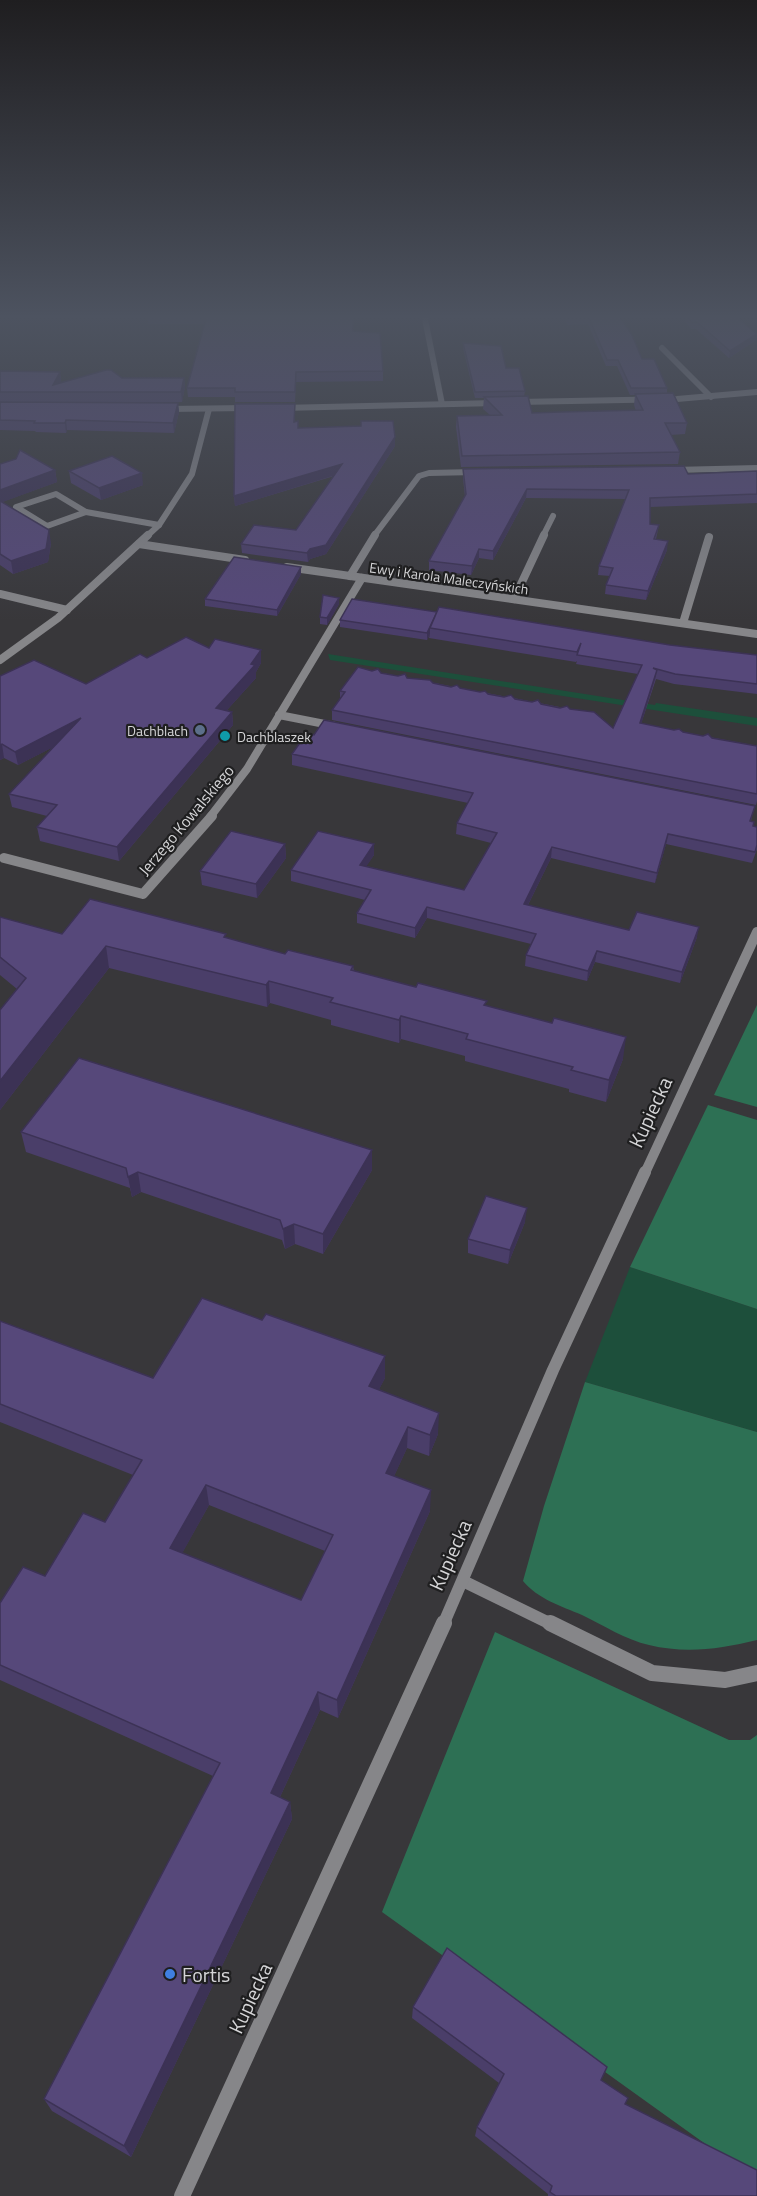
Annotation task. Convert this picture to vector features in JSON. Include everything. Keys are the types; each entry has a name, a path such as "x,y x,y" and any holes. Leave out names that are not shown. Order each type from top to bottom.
{"street":[{"path":"0,660 67,610 159,525 192,474 207,416"},
{"path":"666,470 757,468"},
{"path":"350,576 374,536 419,476 429,472 485,471"},
{"path":"86,512 47,526 16,507 56,494 86,512 159,525"},
{"path":"514,599 553,516"},
{"path":"682,623 709,537"},
{"path":"139,544 254,561"},
{"name":"Ewy i Karola Maleczyńskich","path":"276,565 757,634"},
{"name":"Jerzego Kowalskiego","path":"4,858 143,894 214,813 247,769 362,578"},
{"path":"0,594 67,610"},
{"path":"279,715 348,729"},
{"name":"Kupiecka","path":"182,2196 463,1581 553,1371 757,932"},
{"path":"463,1581 652,1673 725,1680 757,1673"}],"green space":[{"path":"328,654 655,705 656,703 757,718 757,726 330,660"},
{"path":"757,1005 757,1107 714,1095"},
{"path":"708,1105 757,1120 757,1309 630,1267"},
{"path":"630,1267 757,1309 757,1432 585,1382"},
{"path":"585,1382 757,1432 757,1640 730,1646 690,1650 640,1643 550,1601 536,1593 523,1581 544,1506"},
{"path":"495,1632 729,1740 750,1740 757,1735 757,2181 382,1912"}],"building":[{"path":"0,416 175,416 173,423 66,420 65,423 34,423 35,421 0,420"},
{"path":"235,416 294,416 294,422 298,421 298,428 361,426 361,421 393,421 395,437 326,545 310,549 307,553 241,544 254,525 296,530 342,464 234,496"},
{"path":"457,416 684,416 687,423 665,423 680,452 462,456"},
{"path":"20,450 55,470 0,490 0,464 16,459"},
{"path":"112,456 142,473 99,488 69,471"},
{"path":"684,466 688,474 757,471 757,494 650,498 650,524 659,525 654,539 668,541 648,591 606,585 613,568 599,566 629,490 527,489 493,551 479,549 472,566 429,561 466,494 463,469"},
{"path":"0,501 49,530 46,549 11,561 0,554"},
{"path":"234,557 301,567 277,610 205,599"},
{"path":"323,595 339,598 327,618 320,617"},
{"path":"352,599 437,612 427,633 340,620"},
{"path":"439,607 670,645 757,655 757,684 675,674 653,668 657,670 640,723 679,729 703,736 708,734 712,738 757,746 757,794 332,710 345,692 340,691 358,667 372,671 378,669 381,673 398,676 405,674 407,678 430,680 433,683 451,687 457,685 460,688 485,691 488,694 504,697 511,695 515,699 532,702 538,700 541,704 560,708 567,706 570,709 594,712 613,728 642,665 577,655 581,643 577,652 430,628"},
{"path":"186,637 209,648 215,639 261,650 251,664 255,665 216,708 232,712 117,847 37,827 57,805 9,794 81,718 15,752 0,745 0,676 34,660 86,684 140,654 147,658"},
{"path":"324,720 755,806 750,821 754,822 753,826 757,827 755,852 668,834 657,873 552,847 524,904 629,930 637,912 699,927 682,972 597,951 588,971 526,955 536,934 427,907 415,928 357,913 371,890 291,870 318,831 374,844 360,865 464,890 497,833 457,823 473,793 292,754 307,733 314,735"},
{"path":"231,831 285,844 256,884 200,871"},
{"path":"90,899 226,934 224,937 285,954 288,950 353,966 351,970 416,987 418,983 487,1001 484,1005 552,1023 554,1018 626,1037 609,1080 571,1070 573,1067 466,1039 468,1034 401,1016 399,1020 330,1002 333,998 269,981 266,985 106,946 0,1081 0,1010 26,978 0,957 0,917 62,934"},
{"path":"79,1058 372,1150 323,1234 294,1224 283,1229 280,1220 138,1172 128,1177 126,1168 21,1132"},
{"path":"486,1196 527,1208 510,1250 468,1239"},
{"path":"202,1298 262,1320 266,1314 385,1356 369,1386 439,1413 430,1435 408,1427 386,1473 431,1490 337,1700 318,1692 271,1793 290,1802 124,2146 44,2099 220,1763 0,1665 0,1603 23,1567 45,1576 83,1513 105,1522 142,1460 0,1404 0,1321 153,1378","holes":["206,1485 333,1535 301,1600 170,1548"]},
{"path":"447,1948 607,2067 601,2080 628,2098 625,2104 757,2170 757,2196 556,2196 550,2192 552,2186 477,2127 504,2074 413,2007"}],"place":[{"name":"Dachblach","path":"200,730"},
{"name":"Dachblaszek","path":"225,736"},
{"name":"Fortis","path":"170,1974"}]}
